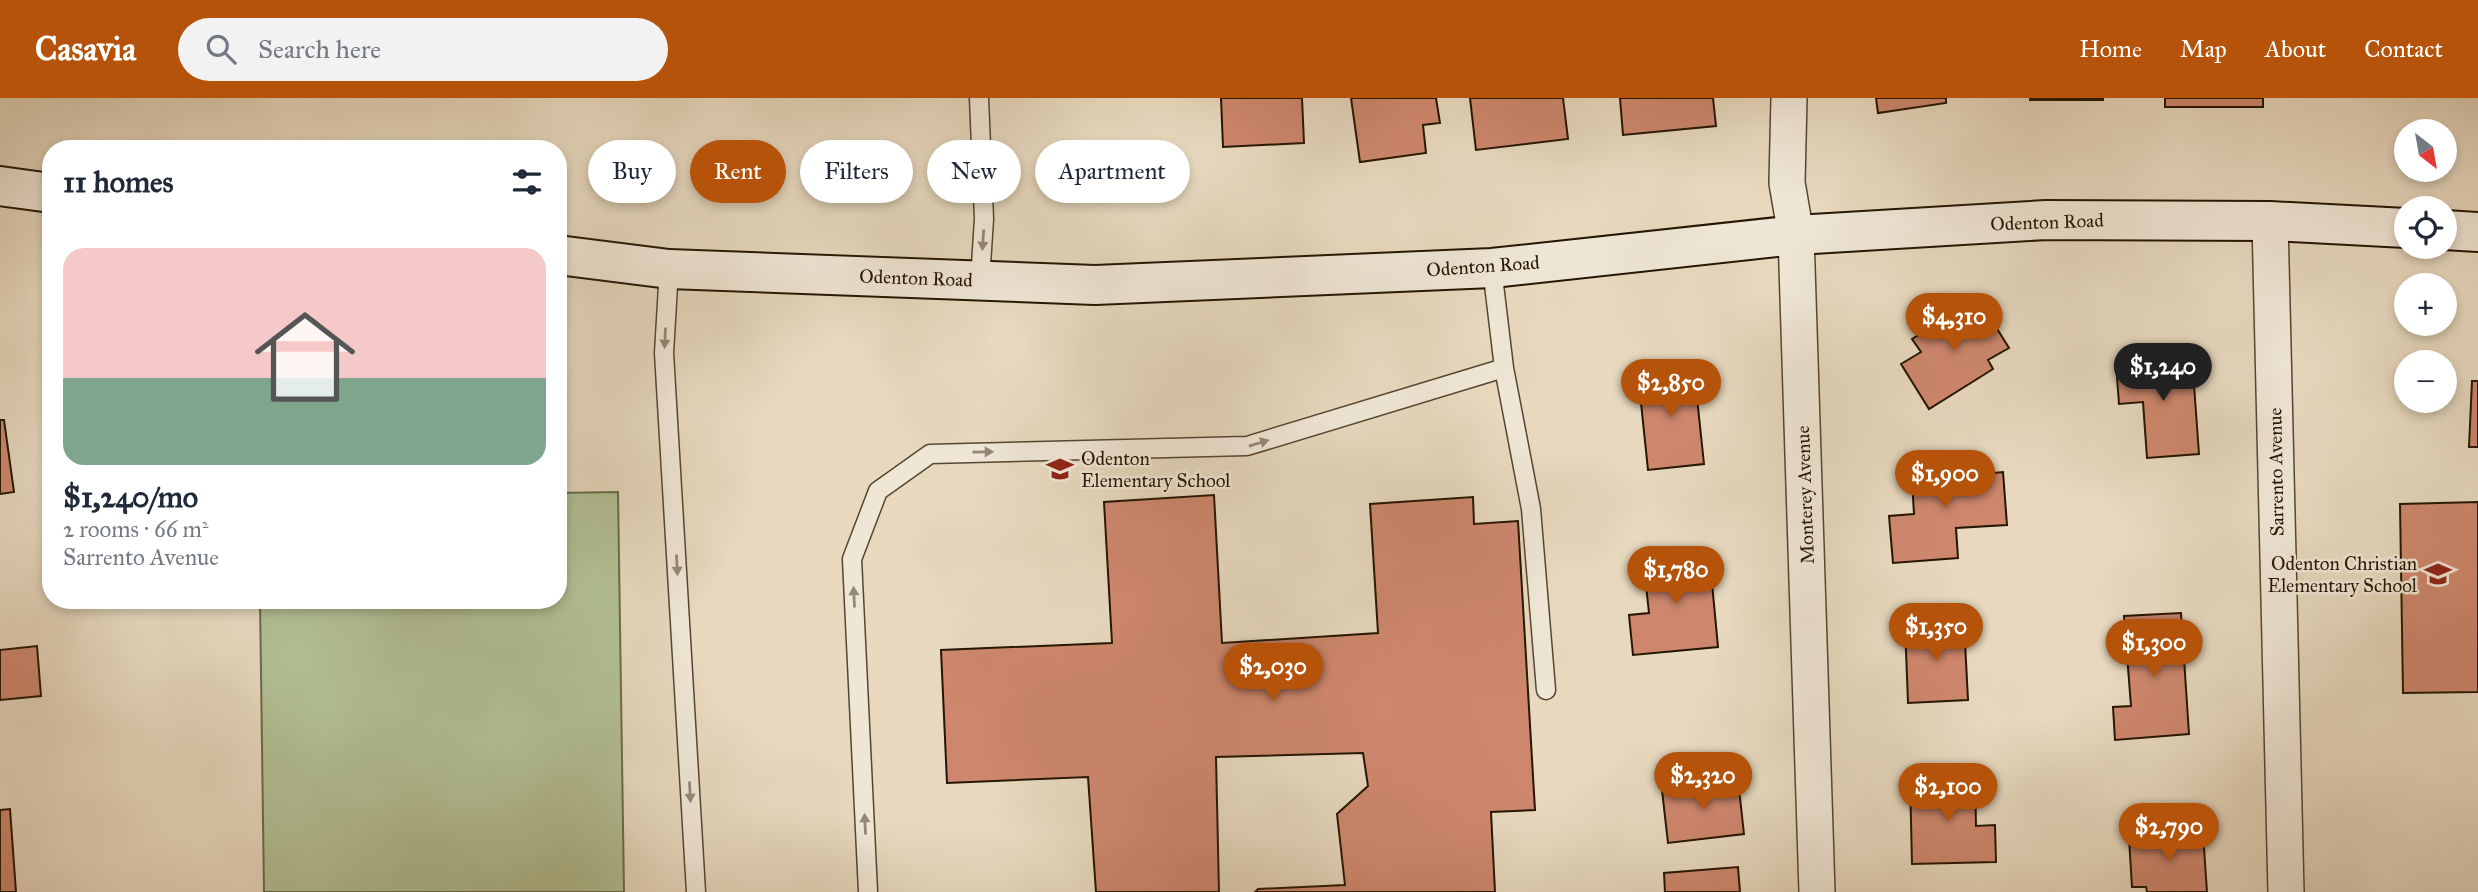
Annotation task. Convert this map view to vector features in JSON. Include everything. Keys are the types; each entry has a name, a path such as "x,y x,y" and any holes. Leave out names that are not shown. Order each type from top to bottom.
{"street":[{"name":"Monterey Avenue","path":"1789,98 1787,183 1797,235 1817,892"},
{"path":"0,186 42,191"},
{"name":"Odenton Road","path":"567,256 668,270 1095,285 1492,268 1797,235 2046,220 2270,221 2394,227"},
{"name":"Sarrento Avenue","path":"2270,221 2286,892"},
{"path":"2457,231 2478,232"}],"lane":[{"path":"979,98 984,219 980,280"},
{"path":"1492,268 1504,368 1531,509 1546,690"},
{"path":"668,270 664,353 696,892"},
{"path":"868,892 852,559 878,491 930,454 1247,446 1504,368"}],"green space":[{"path":"618,492 624,892 264,892 260,609 567,609 567,493"}],"building":[{"path":"1221,98 1302,98 1304,143 1223,147"},
{"path":"1351,98 1436,98 1440,123 1423,125 1426,153 1360,162"},
{"path":"1470,98 1563,98 1568,139 1476,150"},
{"path":"1620,98 1713,98 1716,126 1623,135"},
{"path":"1876,98 1946,98 1946,103 1878,113"},
{"path":"2103,98 2103,100 2030,100"},
{"path":"2165,98 2263,98 2263,107 2165,107"},
{"path":"1978,298 2009,348 1988,360 1993,369 1929,409 1901,364 1921,352 1912,339"},
{"path":"2192,357 2199,454 2147,458 2143,402 2119,404 2116,363"},
{"path":"1694,369 1704,464 1648,470 1638,374"},
{"path":"2472,381 2478,381 2478,447 2469,447"},
{"path":"0,420 4,420 14,492 0,494"},
{"path":"1959,459 1961,476 2003,472 2007,525 1956,528 1958,558 1893,563 1889,516 1914,514 1911,462"},
{"name":"Odenton Elementary School","path":"1214,495 1222,643 1378,633 1370,504 1473,497 1474,524 1518,521 1535,810 1491,812 1495,892 1255,892 1258,889 1345,885 1337,814 1368,786 1363,753 1216,757 1219,892 1096,892 1088,777 947,783 941,650 1112,643 1104,502"},
{"path":"2478,502 2478,692 2403,693 2400,504"},
{"path":"1709,551 1718,647 1633,655 1629,615 1649,613 1643,558"},
{"path":"2181,613 2189,734 2115,740 2113,707 2131,706 2124,616"},
{"path":"1964,623 1968,700 1908,703 1905,625"},
{"path":"37,646 41,696 0,700 0,650"},
{"path":"1975,778 1976,826 1995,825 1996,862 1912,864 1910,779"},
{"path":"1738,780 1744,834 1668,843 1662,790"},
{"path":"10,809 16,892 0,892 0,810"},
{"path":"2203,833 2207,892 2147,892 2146,887 2132,887 2129,838"},
{"path":"1738,867 1740,892 1665,892 1664,873"}],"place":[{"name":"Odenton Elementary School","path":"1060,469"},
{"name":"Odenton Christian Elementary School","path":"2438,574"}]}
